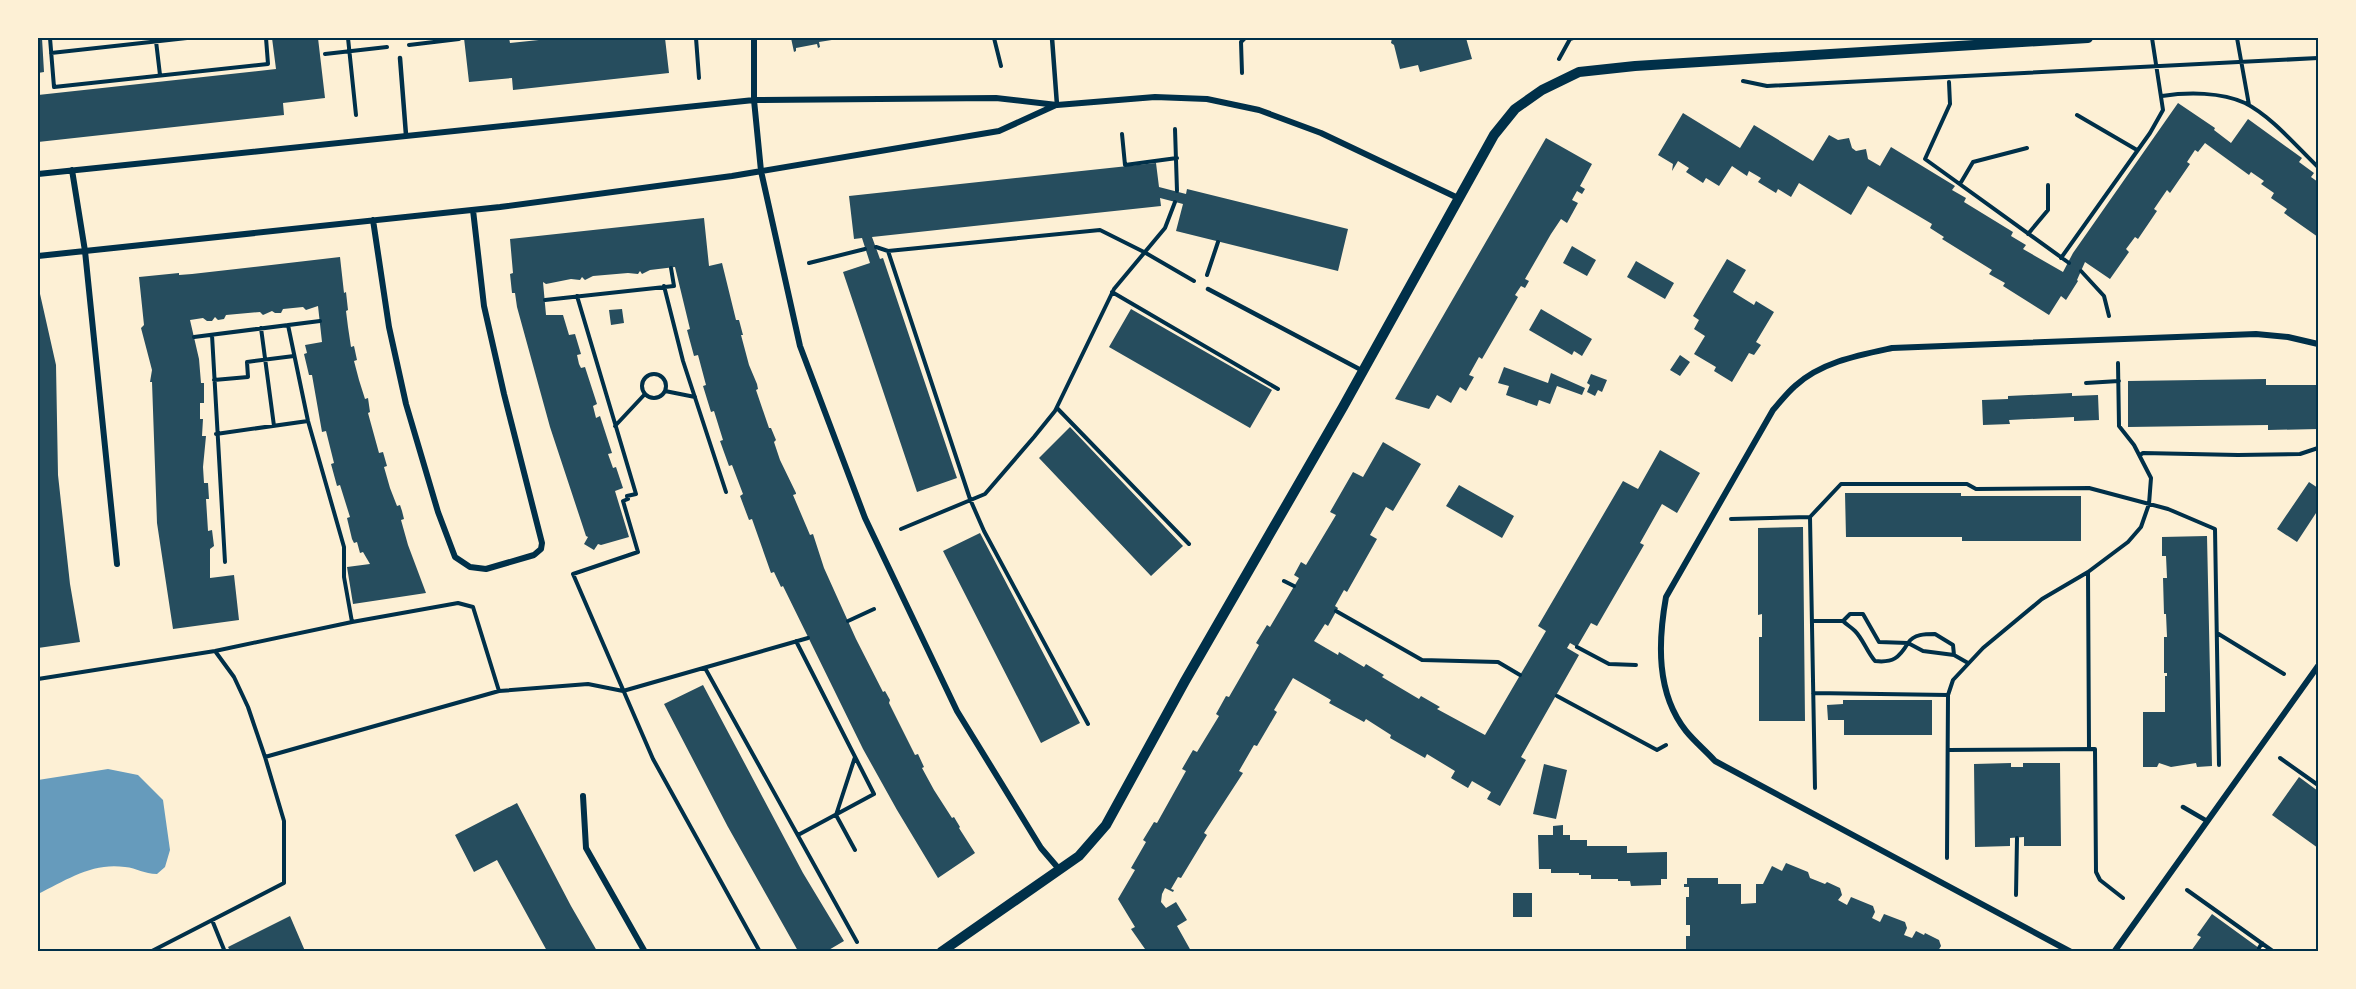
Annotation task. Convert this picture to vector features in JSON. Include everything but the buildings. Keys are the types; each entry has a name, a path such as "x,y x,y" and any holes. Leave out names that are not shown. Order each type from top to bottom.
{"street":[{"path":"754,38 754,100 761,171 800,346 865,518 957,711 1041,848 1059,869"},
{"path":"941,951 1078,856 1106,825 1494,135 1515,110 1542,90 1579,72 1647,65 2088,38"},
{"path":"38,174 754,100 996,98 1056,105 1155,97 1207,99 1259,110 1321,133 1458,198"},
{"path":"38,256 473,210 761,171 999,131 1056,105"},
{"path":"72,170 85,251 117,564"},
{"path":"373,220 394,349 406,404 438,512 455,557 470,567 486,569 534,555 541,549 542,543 484,306 473,210"},
{"path":"2071,951 1715,761 1685,730 1672,707 1662,675 1660,631 1666,597 1773,410 1796,384 1819,369 1852,356 1892,348 2256,334 2289,337 2319,344"},
{"path":"2114,951 2319,666"},
{"path":"583,796 586,848 645,951"}],"lane":[{"path":"1052,38 1056,105"},
{"path":"400,58 406,135"},
{"path":"1206,288 1363,371"},
{"path":"2183,807 2207,821"}],"path":[{"path":"50,38 54,87 268,64 266,38"},
{"path":"51,53 187,38"},
{"path":"348,38 356,115"},
{"path":"696,38 699,78"},
{"path":"994,38 1000,66"},
{"path":"1242,73 1241,42 1245,38"},
{"path":"2061,258 2138,150 2163,110 2152,38"},
{"path":"2237,38 2249,106"},
{"path":"156,41 160,75"},
{"path":"1735,79 1767,86 2319,58"},
{"path":"1949,82 1950,104 1925,159 2069,263"},
{"path":"2162,96 2196,93 2223,97 2249,106 2259,111 2319,167"},
{"path":"2077,115 2138,150"},
{"path":"1174,129 1177,191"},
{"path":"1122,134 1125,165 1177,158"},
{"path":"1960,184 1973,162 2027,147"},
{"path":"2028,234 2048,210 2048,185"},
{"path":"900,529 985,494 1057,408 1112,292 1165,228 1174,202"},
{"path":"876,248 888,251 1100,230 1144,252 1206,288 1218,242"},
{"path":"809,263 866,249"},
{"path":"888,251 970,499 984,531 1088,724"},
{"path":"545,300 674,285 671,268"},
{"path":"2081,271 2104,296 2109,316"},
{"path":"664,286 695,397 726,492"},
{"path":"1112,292 1278,389"},
{"path":"577,296 636,494 627,496 628,499 623,501 638,552 573,574 653,759 760,951"},
{"path":"194,337 320,321"},
{"path":"288,325 308,421 344,547 344,577 352,622"},
{"path":"261,328 274,426"},
{"path":"212,334 225,562"},
{"path":"214,380 248,377 247,362 294,356"},
{"path":"1947,858 1947,695 1953,680 1983,648 2042,599 2088,572 2122,547 2142,527 2149,504 2151,478 2140,455 2119,426 2118,363"},
{"path":"665,391 665,383 661,377 650,375 643,384 648,397 656,398 665,391 695,397"},
{"path":"2086,383 2119,381"},
{"path":"615,426 645,394"},
{"path":"1057,408 1189,544"},
{"path":"216,434 308,421"},
{"path":"2140,455 2143,453 2300,454 2319,448"},
{"path":"1815,788 1810,517 1841,484 1967,484 1976,489 2089,488 2168,509 2215,529 2219,765"},
{"path":"1730,519 1810,517"},
{"path":"2088,572 2089,749"},
{"path":"1284,581 1294,586"},
{"path":"38,679 215,651 352,622 458,603 473,607 499,690"},
{"path":"848,621 874,609"},
{"path":"1336,610 1422,660 1497,662 1520,675"},
{"path":"1812,621 1844,621 1850,614 1863,614 1878,642 1908,643 1923,651 1954,655 1968,663"},
{"path":"1844,621 1849,628 1855,631 1868,654 1875,661 1886,662 1900,656 1911,639 1935,634 1953,645 1954,655"},
{"path":"2216,632 2284,674"},
{"path":"265,757 499,690 588,684 623,691 808,638"},
{"path":"796,642 874,794 798,835"},
{"path":"1577,647 1609,664 1636,665"},
{"path":"150,951 284,883 284,821 265,757 248,707 234,677 215,651"},
{"path":"705,668 857,942"},
{"path":"1813,693 1947,695"},
{"path":"1557,696 1657,750 1666,745"},
{"path":"1948,750 2095,749 2096,872 2100,880 2123,898"},
{"path":"855,757 836,815 855,850"},
{"path":"2280,758 2319,785"},
{"path":"2016,895 2017,838"},
{"path":"2187,890 2274,951"},
{"path":"212,920 225,951"},
{"path":"2259,948 2262,943"}],"water":[{"path":"108,769 138,775 163,800 170,850 165,867 157,874 125,867 102,867 80,873 38,894 38,780"}]}
